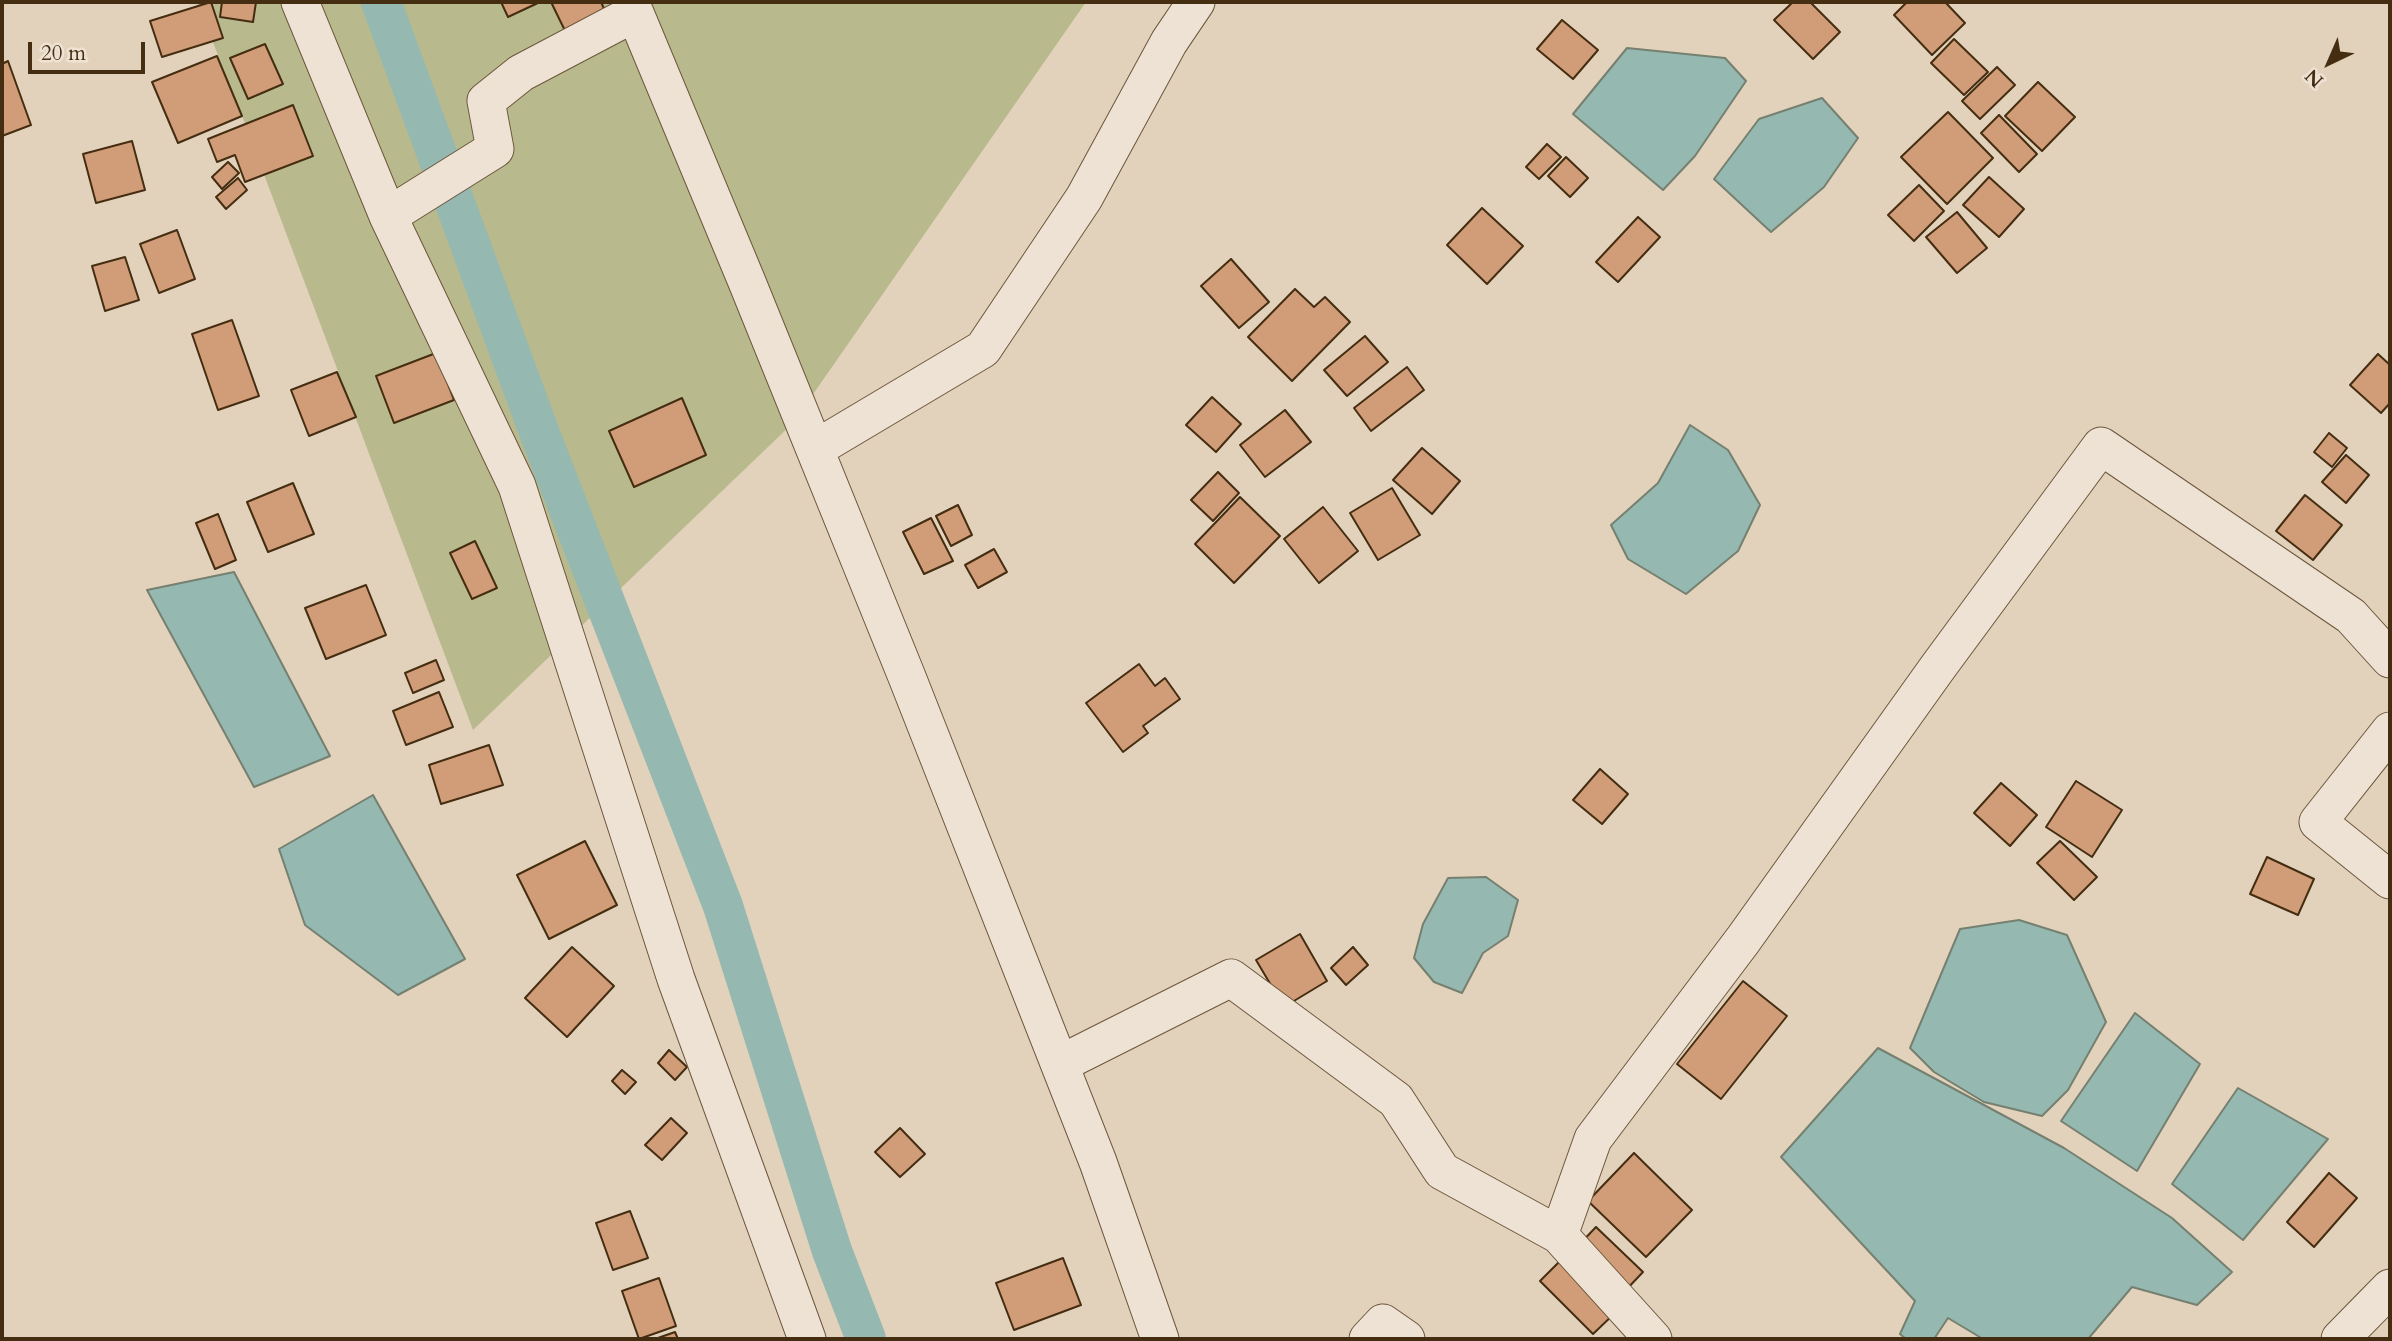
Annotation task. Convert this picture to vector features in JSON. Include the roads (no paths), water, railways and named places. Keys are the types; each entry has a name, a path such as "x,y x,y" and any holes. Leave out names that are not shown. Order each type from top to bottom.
{"street":[{"path":"300,2 388,216 517,486 676,979 807,1339"},
{"path":"815,449 983,349 1084,198 1170,42 1196,2"},
{"path":"388,216 495,149 486,101 521,73 632,7 815,449 1060,1064 1160,1339"},
{"path":"1559,1235 1593,1139 1743,940 1938,667 2102,446 2351,616 2390,659"},
{"path":"2390,731 2318,822 2390,880"},
{"path":"1060,1064 1231,978 1396,1100 1442,1171 1559,1235 1653,1339"},
{"path":"2340,1339 2390,1289"},
{"path":"1368,1339 1383,1324 1406,1339"}],"water":[{"path":"1627,48 1725,58 1746,81 1695,156 1663,190 1573,114"},
{"path":"1822,98 1858,138 1824,187 1771,232 1714,179 1759,119"},
{"path":"1690,425 1728,450 1760,505 1738,551 1686,594 1628,559 1611,525 1658,483"},
{"path":"234,572 330,756 254,787 147,590"},
{"path":"373,795 465,959 398,995 305,925 279,849"},
{"path":"1486,877 1518,900 1508,936 1483,953 1462,993 1434,982 1414,958 1423,924 1448,878"},
{"path":"2019,920 2067,935 2106,1022 2068,1090 2042,1116 1984,1102 1934,1072 1910,1048 1960,929"},
{"path":"2135,1013 2200,1064 2137,1171 2061,1121"},
{"path":"1878,1048 2064,1148 2172,1218 2232,1272 2197,1305 2132,1287 2088,1339 1983,1339 1948,1318 1934,1339 1906,1339 1900,1334 1915,1301 1781,1157"},
{"path":"2238,1088 2328,1139 2243,1240 2172,1184"}],"waterway":[{"path":"381,2 541,437 723,906 832,1251 866,1339"}]}
